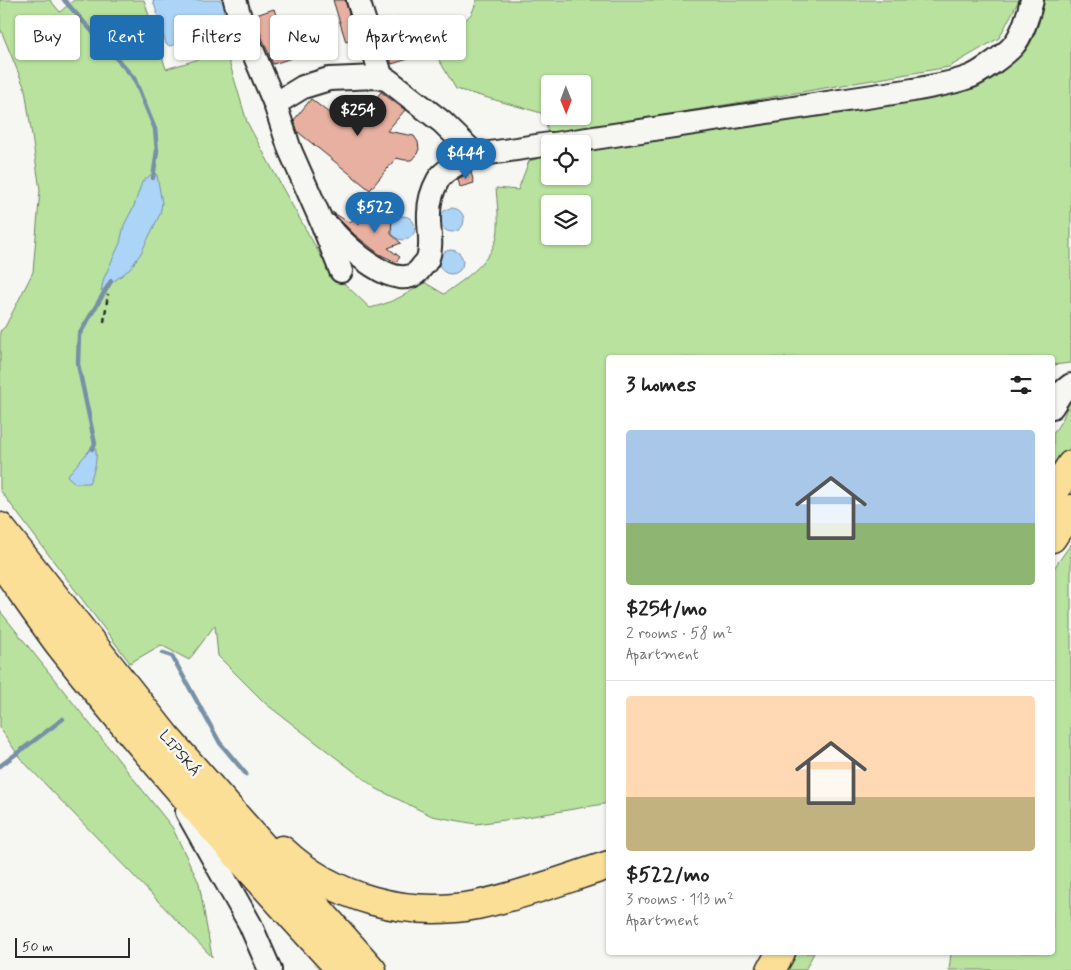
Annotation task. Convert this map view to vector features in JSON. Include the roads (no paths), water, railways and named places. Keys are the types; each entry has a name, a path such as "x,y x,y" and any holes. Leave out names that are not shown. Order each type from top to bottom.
{"main road":[{"path":"1055,489 1071,465"},
{"path":"1055,533 1071,509"},
{"name":"LIPSKÁ","path":"0,527 158,746 341,970"},
{"name":"LIPSKÁ","path":"0,561 59,643 372,970"},
{"path":"158,746 199,759 289,857 305,869 336,888 374,902 415,909 476,905 606,866"},
{"path":"756,970 764,955"},
{"path":"770,970 779,955"}],"lane":[{"path":"235,0 239,15"},
{"path":"358,0 382,78"},
{"path":"591,138 913,90 971,77 1013,46 1024,26 1032,0"},
{"path":"256,60 275,104 290,150 341,272"},
{"path":"275,104 304,87 329,79 382,78 388,80 442,122 476,155"},
{"path":"320,218 346,246 386,273 404,278 417,273 428,259 431,239 429,212 439,178 455,166 476,155 541,145"},
{"path":"1055,381 1071,377"},
{"path":"1055,403 1071,385"},
{"path":"158,746 198,828 250,924 270,970"}],"water":[{"path":"153,0 228,0 230,7 223,9 225,15 174,15 174,45 170,46 166,44 164,37 164,15 157,15"},
{"path":"153,173 157,175 162,203 160,214 141,253 130,269 101,291 104,278 120,243 124,225 134,206 142,182"},
{"path":"376,195 385,198 388,207 385,216 376,219 367,216 364,207 367,198"},
{"path":"452,208 457,209 463,215 463,225 457,231 452,232 447,231 441,225 440,220 441,215 447,209"},
{"path":"403,216 408,217 414,223 414,233 408,239 403,240 398,239 392,233 391,228 392,223 398,217"},
{"path":"451,250 460,253 463,262 460,271 451,274 442,271 439,262 442,253"},
{"path":"95,444 95,464 89,483 75,483 67,476"}],"waterway":[{"path":"64,0 134,78 155,129 157,151 153,178"},
{"path":"92,449 95,444 78,364 79,335 111,281"},
{"path":"163,653 172,656 220,743 246,774"},
{"path":"0,766 63,719"}]}
